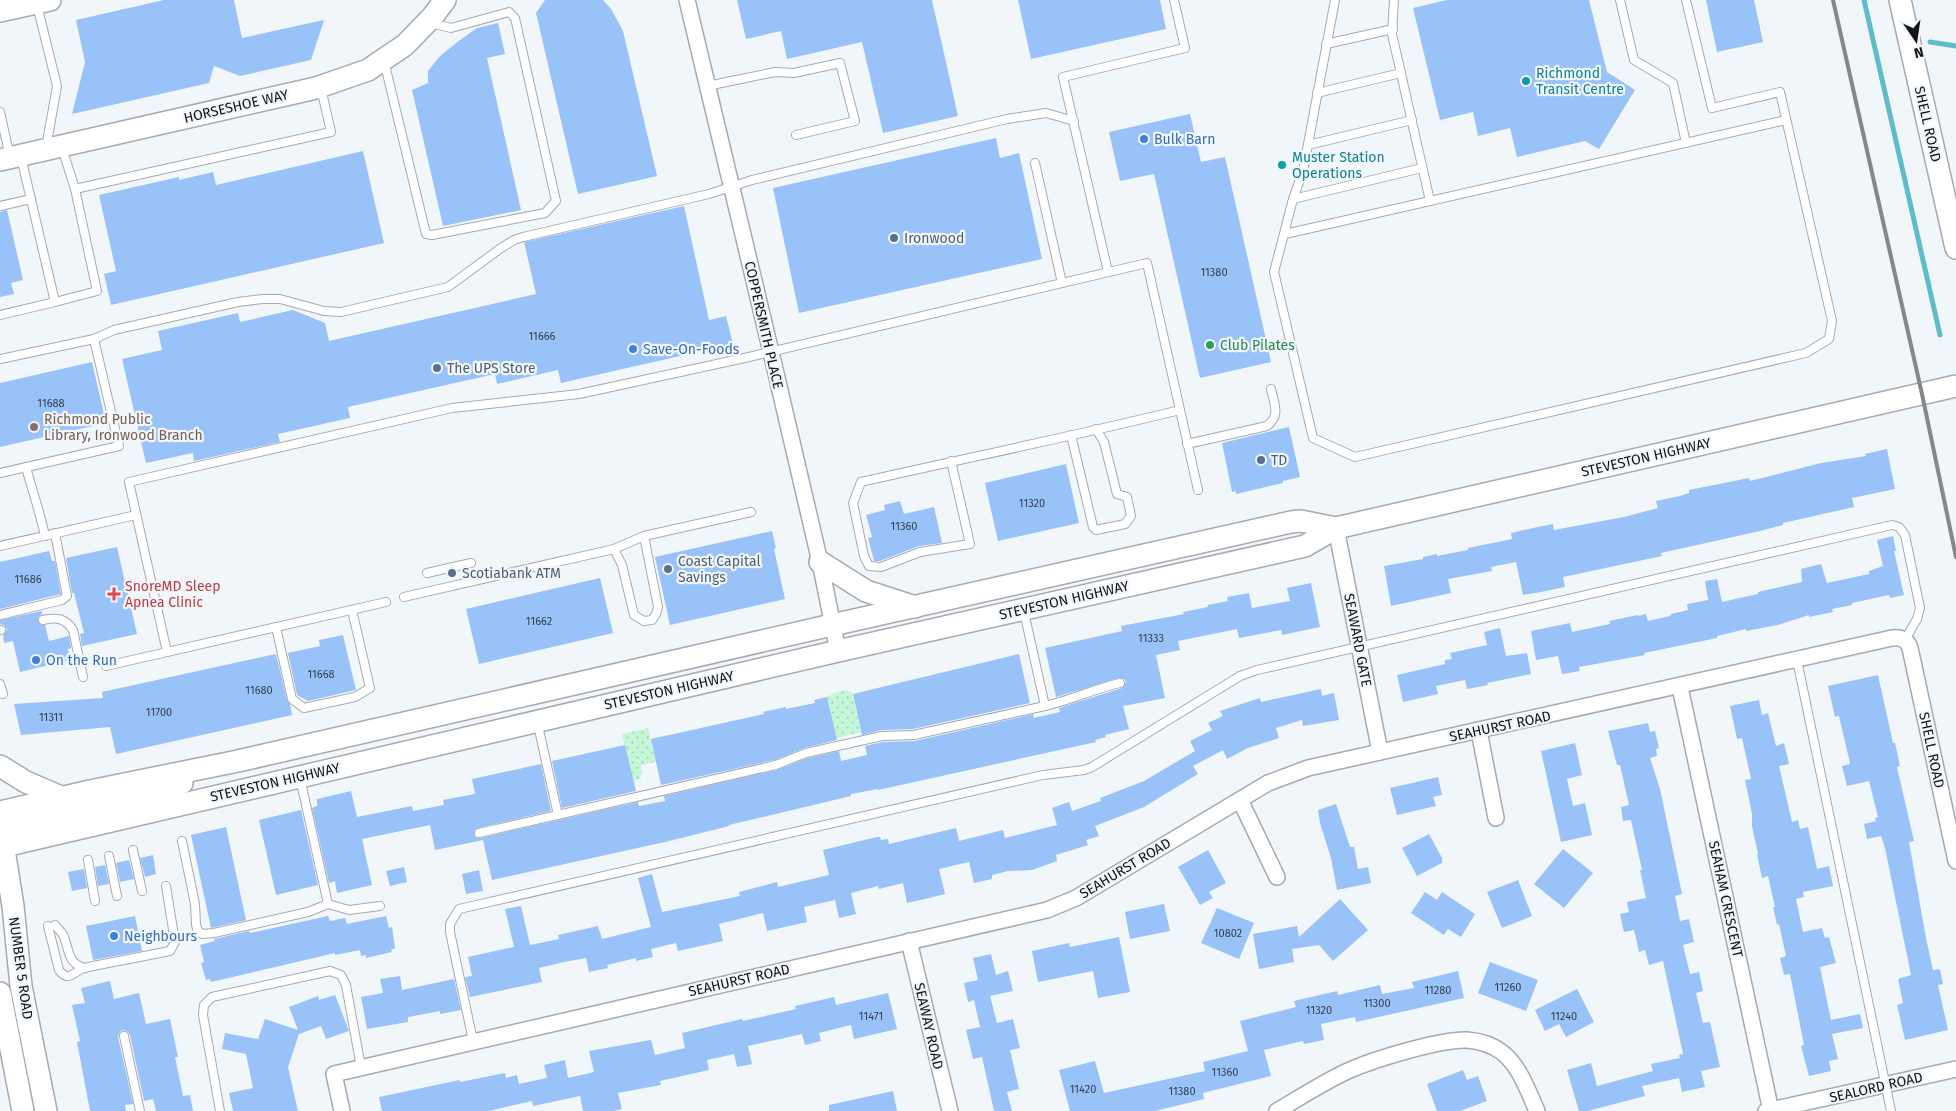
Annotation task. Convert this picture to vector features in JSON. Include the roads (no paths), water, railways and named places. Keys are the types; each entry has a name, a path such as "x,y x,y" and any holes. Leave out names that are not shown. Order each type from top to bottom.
{"main road":[{"name":"HORSESHOE WAY","path":"10,158 320,86 368,70 405,45 445,0"},
{"name":"SHELL ROAD","path":"1900,0 1956,248"},
{"path":"0,11 44,2"},
{"name":"STEVESTON HIGHWAY","path":"1,838 300,776 838,650 1305,546 1336,528 1956,386"},
{"name":"STEVESTON HIGHWAY","path":"0,812 61,797 238,761 1291,522 1301,521 1336,528"},
{"path":"820,562 866,591 915,607"},
{"name":"STEVESTON HIGHWAY","path":"1,838 34,822 149,796 238,761"},
{"path":"0,766 26,782 61,797"},
{"name":"NUMBER 5 ROAD","path":"1,838 13,906 21,986 46,1111"},
{"name":"NUMBER 5 ROAD","path":"0,993 23,1111"}],"street":[{"name":"COPPERSMITH PLACE","path":"687,0 820,562 838,650"},
{"name":"SEAWARD GATE","path":"1336,528 1380,752"},
{"name":"SEAHURST ROAD","path":"342,1111 334,1074 1047,910 1076,898 1268,783 1308,768 1680,687 1892,638 1905,640"},
{"name":"SHELL ROAD","path":"1905,640 1911,654 1956,861"},
{"name":"SEAHAM CRESCENT","path":"1680,687 1769,1111"},
{"path":"1479,731 1496,818"},
{"path":"1240,800 1277,877"},
{"name":"SEAWAY ROAD","path":"909,941 950,1111"},
{"path":"1277,1111 1352,1069 1416,1049 1465,1040 1492,1046 1503,1053 1519,1072 1537,1111"},
{"name":"SEALORD ROAD","path":"1769,1111 1956,1069"}],"lane":[{"path":"1108,272 1063,77 1185,48 1174,0"},
{"path":"1335,0 1303,171 1274,272 1312,438 1355,457 1806,353 1829,339 1832,321 1780,92 1712,108 1686,0"},
{"path":"1394,0 1393,29 1430,201"},
{"path":"1620,0 1634,60 1673,84 1686,142"},
{"path":"0,315 97,291 75,189 54,148 57,86 44,2"},
{"path":"384,59 426,234 432,235 545,213 556,201 515,18 509,12 451,28 427,22"},
{"path":"1326,44 1393,29"},
{"path":"707,86 775,72 794,73 840,63 855,121 796,135"},
{"path":"1317,93 1401,73"},
{"path":"75,189 331,132 320,86"},
{"path":"0,112 2,134 10,158 31,199 55,302"},
{"path":"0,359 94,339 114,330 238,302 280,299 332,312 341,312 448,287 514,240 732,188 752,180 1007,119 1046,113 1074,121"},
{"path":"1308,145 1412,120"},
{"path":"1285,234 1786,120"},
{"path":"1035,163 1062,283"},
{"path":"1294,199 1422,168"},
{"path":"0,206 31,199"},
{"path":"167,652 129,482 452,408 579,394 771,352 1146,263 1198,490"},
{"path":"0,473 119,446 94,339"},
{"path":"1188,444 1267,426 1274,420 1276,415 1271,389"},
{"path":"951,462 970,544 920,552 881,567 869,566 864,556 853,503 861,482 1180,410"},
{"path":"1071,435 1093,528 1096,530 1125,524 1130,520 1131,516 1127,498 1117,494 1104,442 1096,429"},
{"path":"26,467 38,503 45,536"},
{"path":"404,597 614,549 644,536 751,512"},
{"path":"0,546 136,515"},
{"path":"473,1041 450,932 450,924 459,909 1043,775 1084,770 1092,767 1240,676 1257,670 1892,526 1898,527 1905,535 1920,602 1918,619 1905,640"},
{"path":"0,615 62,600 67,596 55,533"},
{"path":"614,549 622,565 634,615 644,621 652,620 658,606 644,536"},
{"path":"426,573 471,563"},
{"path":"106,666 386,602"},
{"path":"276,627 292,699 304,708 356,697 370,688 352,610"},
{"path":"1023,610 1045,706"},
{"path":"43,620 60,618 69,624 73,630 84,677"},
{"path":"1797,660 1891,1111"},
{"path":"479,832 776,766 806,754 882,736 914,735 1045,706 1120,683"},
{"path":"0,684 2,694"},
{"path":"537,721 558,815"},
{"path":"300,776 328,904"},
{"path":"182,841 195,904 196,925 198,931 202,934 308,912 328,904 349,910 380,906"},
{"path":"133,850 142,891"},
{"path":"109,856 117,896"},
{"path":"88,860 95,901"},
{"path":"85,968 72,962 68,955 63,935 51,926 54,957 63,976 71,977 85,968 170,951 175,942 166,886"},
{"path":"220,1111 203,1015 204,1004 212,996 330,971 341,975 346,985 360,1067"},
{"path":"124,1036 140,1111"}],"waterway":[{"path":"1864,0 1940,335"},
{"path":"1930,42 1956,46"}],"railway":[{"path":"1833,0 1922,394 1956,557"}],"place":[{"name":"Richmond Transit Centre","path":"1526,81"},
{"name":"Bulk Barn","path":"1144,139"},
{"name":"Muster Station Operations","path":"1282,165"},
{"name":"Ironwood","path":"894,238"},
{"name":"Club Pilates","path":"1210,345"},
{"name":"Save-On-Foods","path":"633,349"},
{"name":"The UPS Store","path":"437,368"},
{"name":"Richmond Public Library, Ironwood Branch","path":"34,427"},
{"name":"TD","path":"1261,460"},
{"name":"Coast Capital Savings","path":"668,569"},
{"name":"Scotiabank ATM","path":"452,573"},
{"name":"SnoreMD Sleep Apnea Clinic","path":"114,594"},
{"name":"On the Run","path":"36,660"},
{"name":"Neighbours","path":"114,936"}]}
